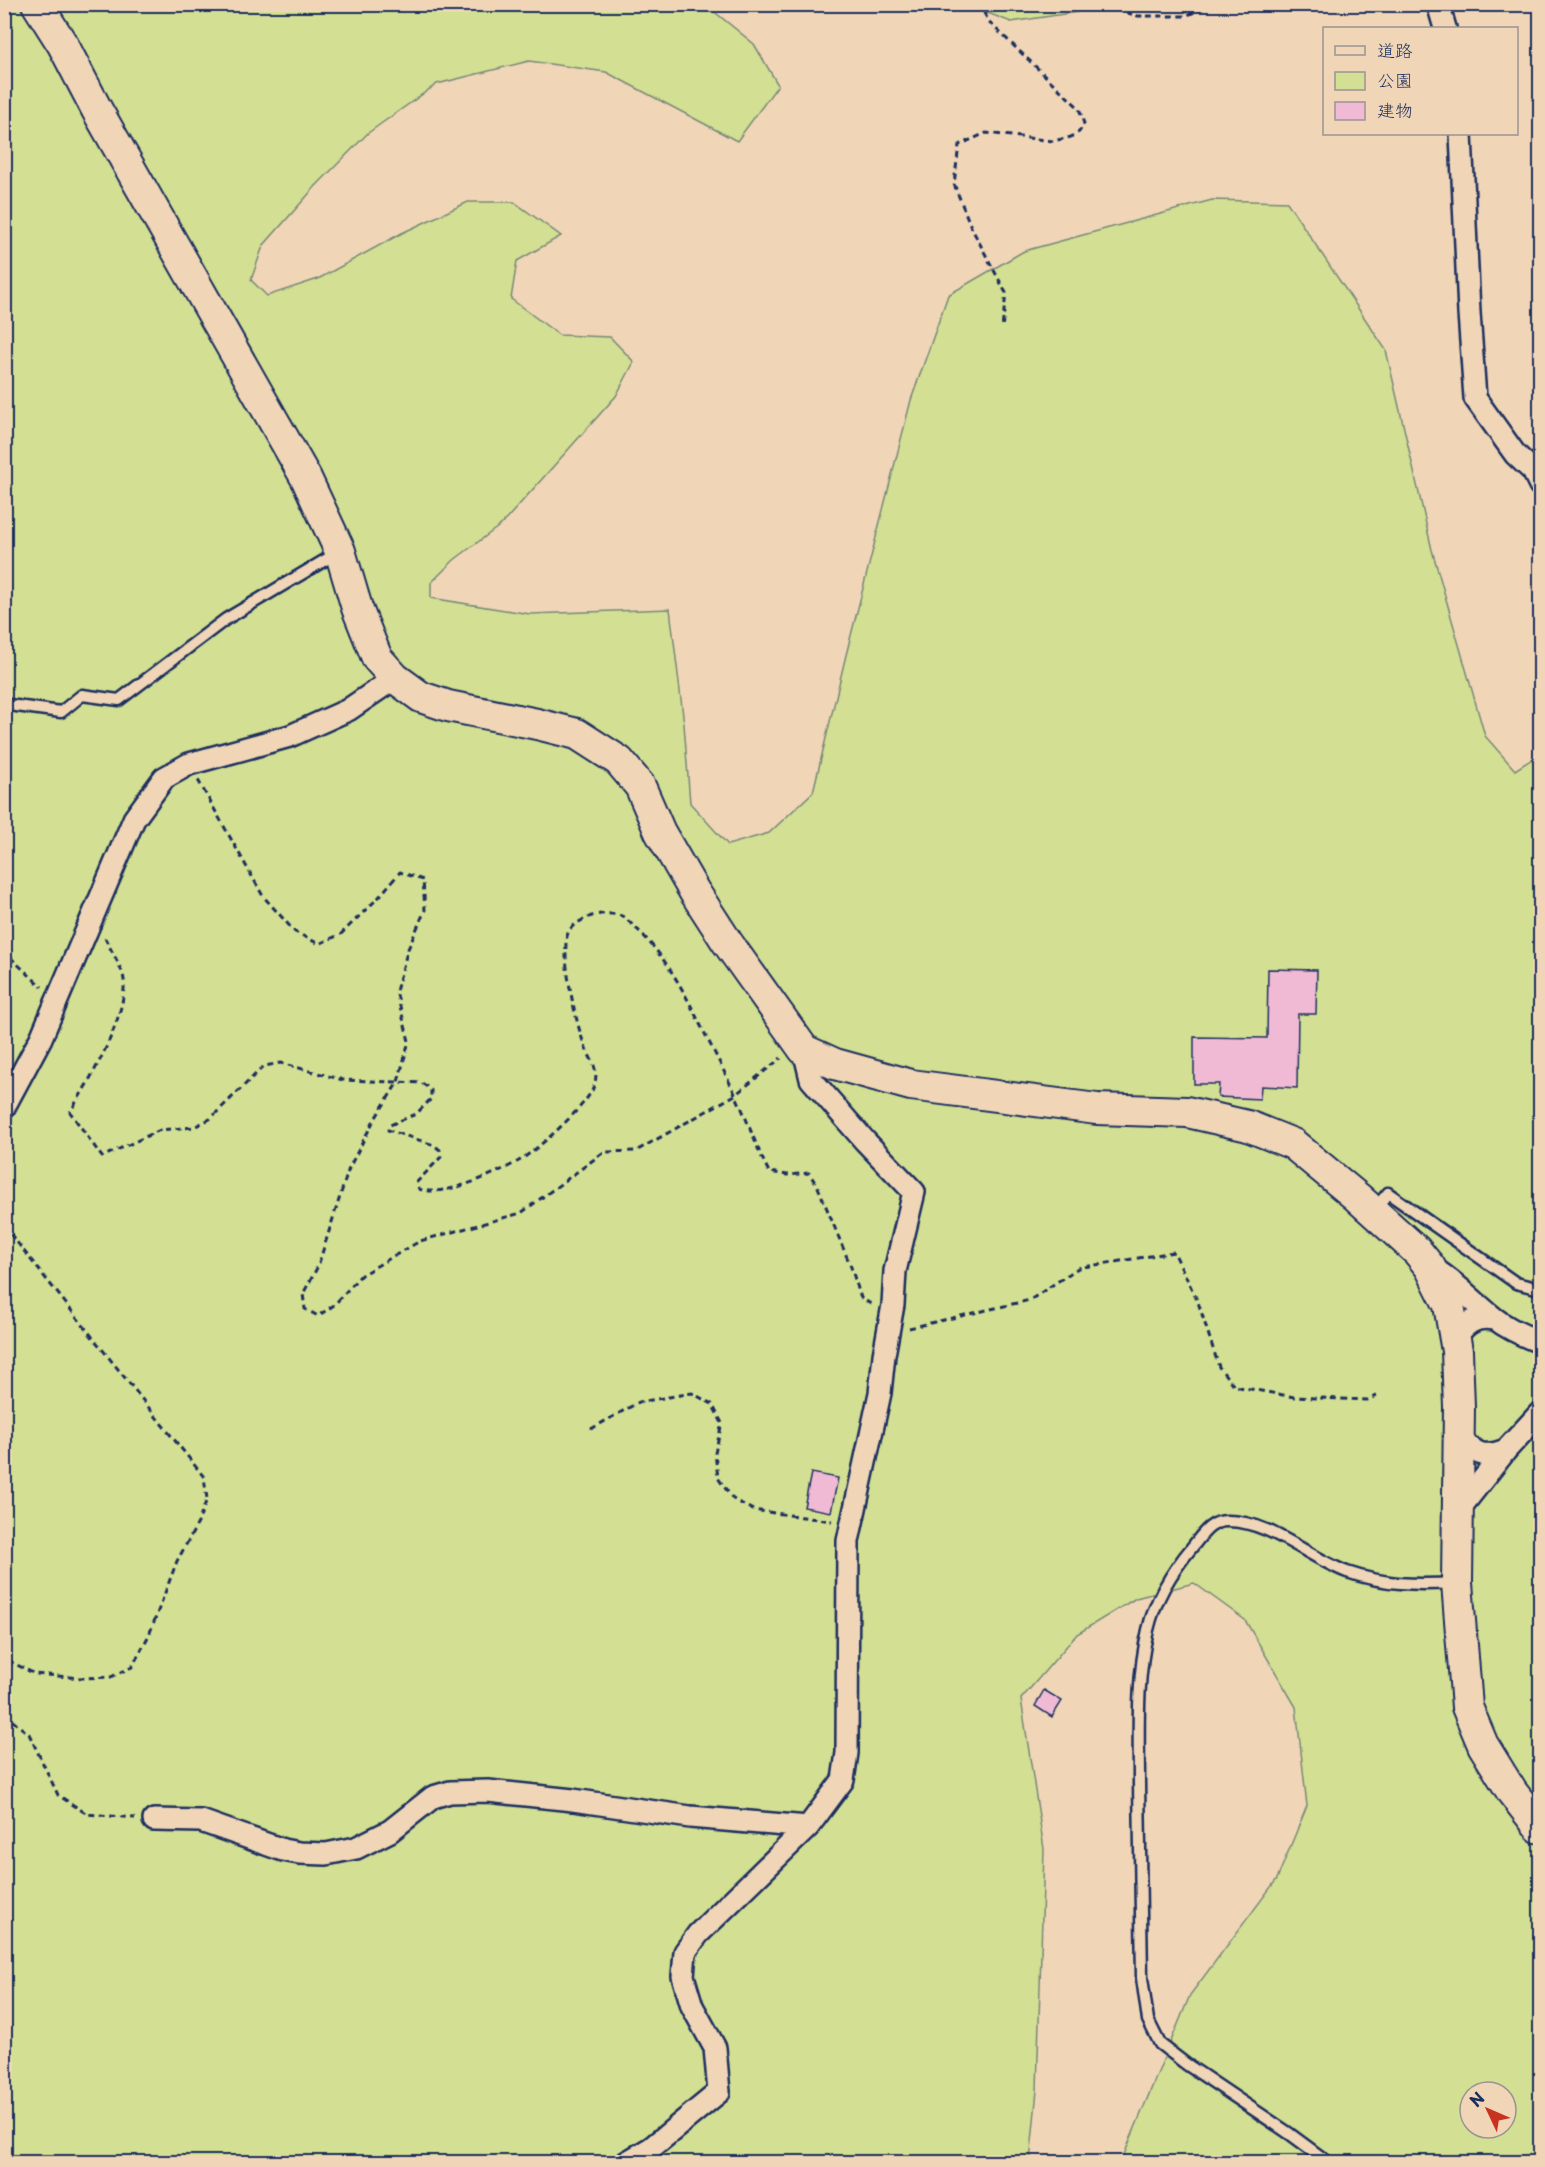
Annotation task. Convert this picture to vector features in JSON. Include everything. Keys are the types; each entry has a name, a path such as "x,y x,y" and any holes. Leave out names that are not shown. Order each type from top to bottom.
{"street":[{"path":"37,4 63,45 103,121 306,478 340,551 357,608 377,658 395,678 421,697 448,706 577,734 619,761 640,786 660,832 682,872 727,942 801,1047 811,1079 865,1141 914,1192 895,1271 880,1393 848,1541 846,1753 843,1780 808,1827 698,1934 685,1952 683,1976 692,2006 715,2048 719,2092 651,2148 627,2163"},
{"path":"1438,4 1445,27"},
{"path":"1461,135 1475,398 1515,454 1533,471 1540,485"},
{"path":"4,1107 40,1038 134,819 165,778 189,764 290,736 348,710 395,678"},
{"path":"801,1047 835,1064 911,1085 1097,1109 1186,1112 1248,1126 1293,1144 1417,1251 1430,1267 1449,1305 1455,1338 1458,1378 1457,1583 1467,1707 1488,1754 1540,1828"},
{"path":"1430,1267 1450,1278 1494,1318 1519,1334 1540,1342"},
{"path":"1455,1338 1468,1322 1476,1318 1494,1318"},
{"path":"1457,1512 1506,1450 1540,1413"},
{"path":"1458,1437 1479,1454 1492,1455 1506,1450"},
{"path":"154,1820 201,1821 283,1850 299,1854 326,1854 356,1848 390,1831 433,1797 450,1792 488,1791 690,1817 808,1827"}],"lane":[{"path":"9,705 61,712 82,695 119,700 226,619 340,551"},
{"path":"1373,1211 1388,1193 1516,1283 1540,1289"},
{"path":"1328,2163 1160,2044 1148,2020 1142,1978 1138,1688 1148,1629 1162,1592 1184,1557 1210,1526 1224,1520 1240,1521 1260,1527 1345,1571 1376,1580 1411,1586 1457,1583"}],"path":[{"path":"978,4 991,24 1079,108 1084,124 1079,132 1071,137 1053,141 986,133 959,145 954,184 971,227 1006,293 1002,329"},
{"path":"1096,4 1138,16 1185,16 1214,4"},
{"path":"189,764 263,896 296,932 319,944 341,934 380,897 400,872 423,880 424,910 408,949 396,991 410,1041 398,1082 373,1122 349,1168 318,1266 303,1294 305,1309 318,1316 334,1305 361,1275 420,1240 520,1213 604,1152 636,1150 735,1095 801,1047"},
{"path":"94,911 124,979 122,1003 114,1029 88,1084 70,1112 102,1157 160,1130 194,1127 210,1119 264,1066 281,1063 343,1080 422,1083 431,1090 431,1099 416,1114 390,1125 388,1131 434,1145 440,1150 441,1157 418,1179 416,1184 419,1189 426,1192 446,1190 519,1161 558,1130 594,1087 597,1069 583,1042 567,971 566,942 568,932 575,924 594,915 611,914 624,917 654,946 681,984 735,1095 769,1172 788,1175 809,1173 818,1186 861,1298 905,1329 1030,1300 1078,1268 1174,1252 1198,1302 1219,1368 1234,1386 1294,1397 1366,1400 1377,1396"},
{"path":"4,926 12,959 56,1001"},
{"path":"4,1226 204,1477 207,1499 198,1523 177,1562 149,1635 132,1667 111,1677 81,1678 35,1674 13,1663 4,1655"},
{"path":"591,1429 639,1402 692,1393 712,1404 722,1423 715,1453 718,1478 733,1499 753,1510 852,1524"},
{"path":"4,1714 29,1734 58,1795 87,1814 154,1820"}],"green space":[{"path":"5,5 706,5 754,44 778,85 737,141 606,72 529,61 437,84 368,133 315,187 263,246 251,280 267,296 318,279 402,233 468,202 514,202 561,236 517,261 511,299 559,335 610,337 634,362 616,396 502,524 454,560 431,583 431,598 530,614 670,609 684,724 690,803 728,845 769,833 813,792 911,400 948,295 1024,251 1212,200 1287,202 1386,350 1432,550 1485,736 1515,770 1540,754 1540,2162 1121,2162 1190,1995 1277,1879 1307,1806 1296,1707 1245,1620 1194,1583 1136,1598 1077,1634 1021,1699 1044,1849 1037,2090 1030,2162 5,2162"},
{"path":"967,5 1083,5 1077,12 1011,22"}],"building":[{"path":"1268,969 1317,970 1316,1014 1298,1014 1297,1088 1261,1086 1260,1099 1218,1097 1219,1084 1194,1084 1194,1037 1267,1038"},
{"path":"811,1473 838,1478 831,1512 804,1507"},
{"path":"1044,1690 1062,1701 1052,1717 1035,1706"}]}
